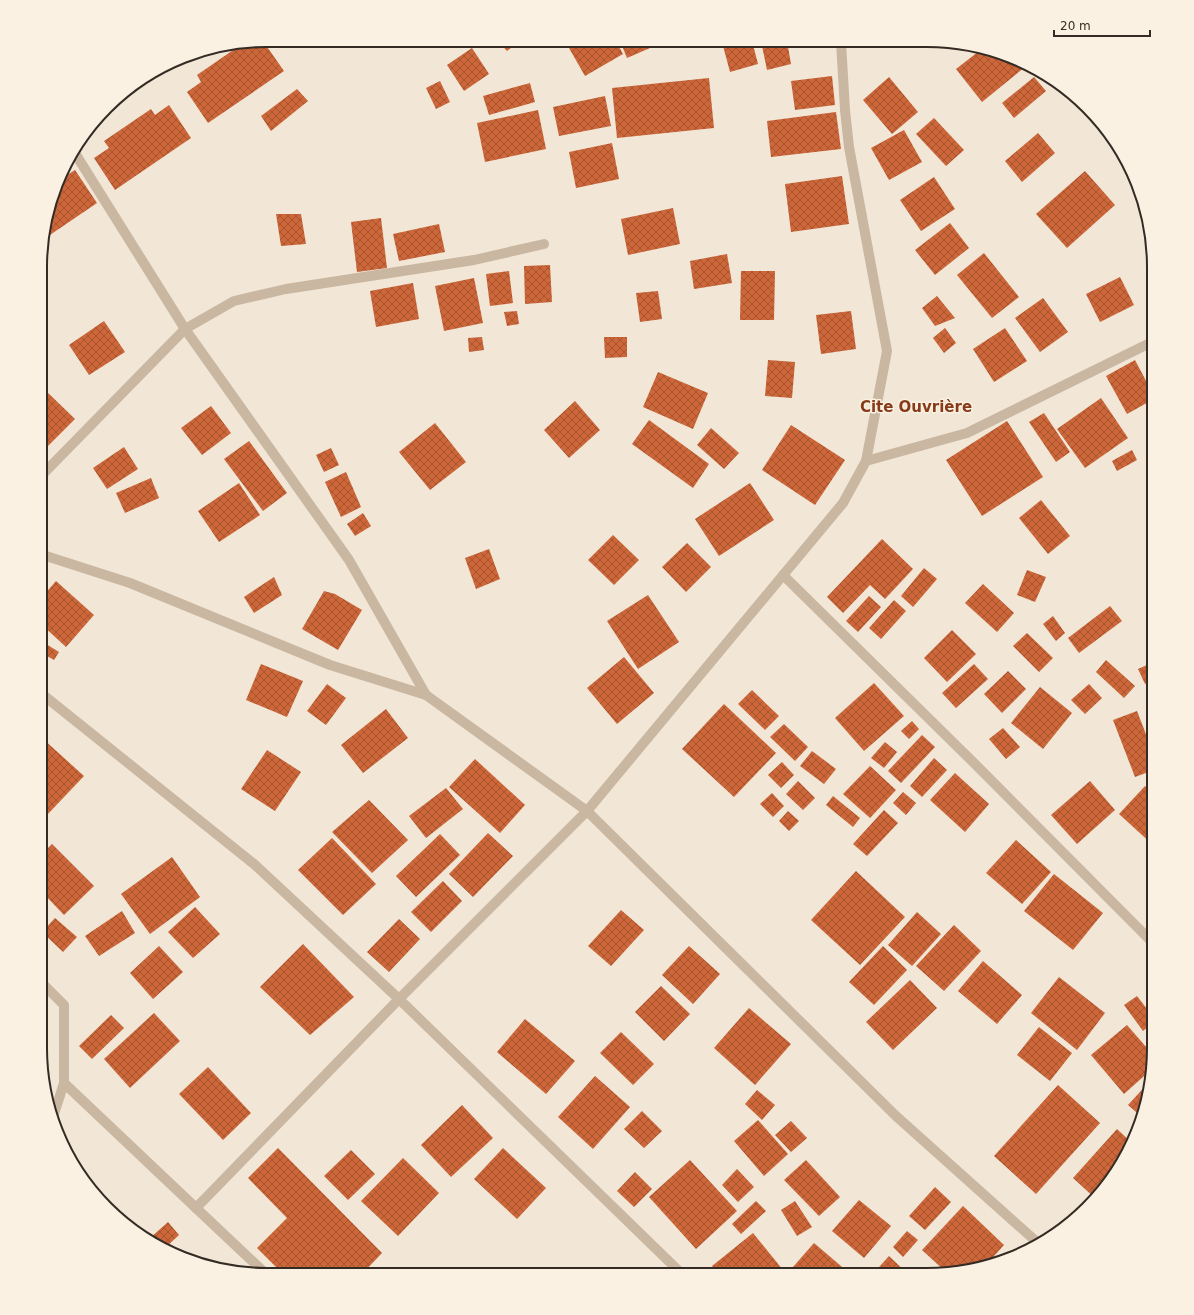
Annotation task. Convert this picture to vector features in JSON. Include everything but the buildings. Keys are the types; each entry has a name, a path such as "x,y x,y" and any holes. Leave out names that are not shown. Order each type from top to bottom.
{"street":[{"path":"196,1208 399,999 586,812 843,503 866,461 887,350 849,147 841,47"},
{"path":"77,156 185,329 350,560 426,695"},
{"path":"47,470 185,329 234,301 286,289 474,260 544,244"},
{"path":"866,461 967,433 1147,344"},
{"path":"47,556 130,583 330,665 426,695 586,812 896,1116 1035,1240"},
{"path":"783,575 972,761 1147,937"},
{"path":"47,698 254,864 399,999 677,1268"},
{"path":"47,988 64,1005 64,1083 56,1109"},
{"path":"64,1083 261,1268"}],"district":[{"name":"Cite Ouvrière","path":"916,407"}]}
